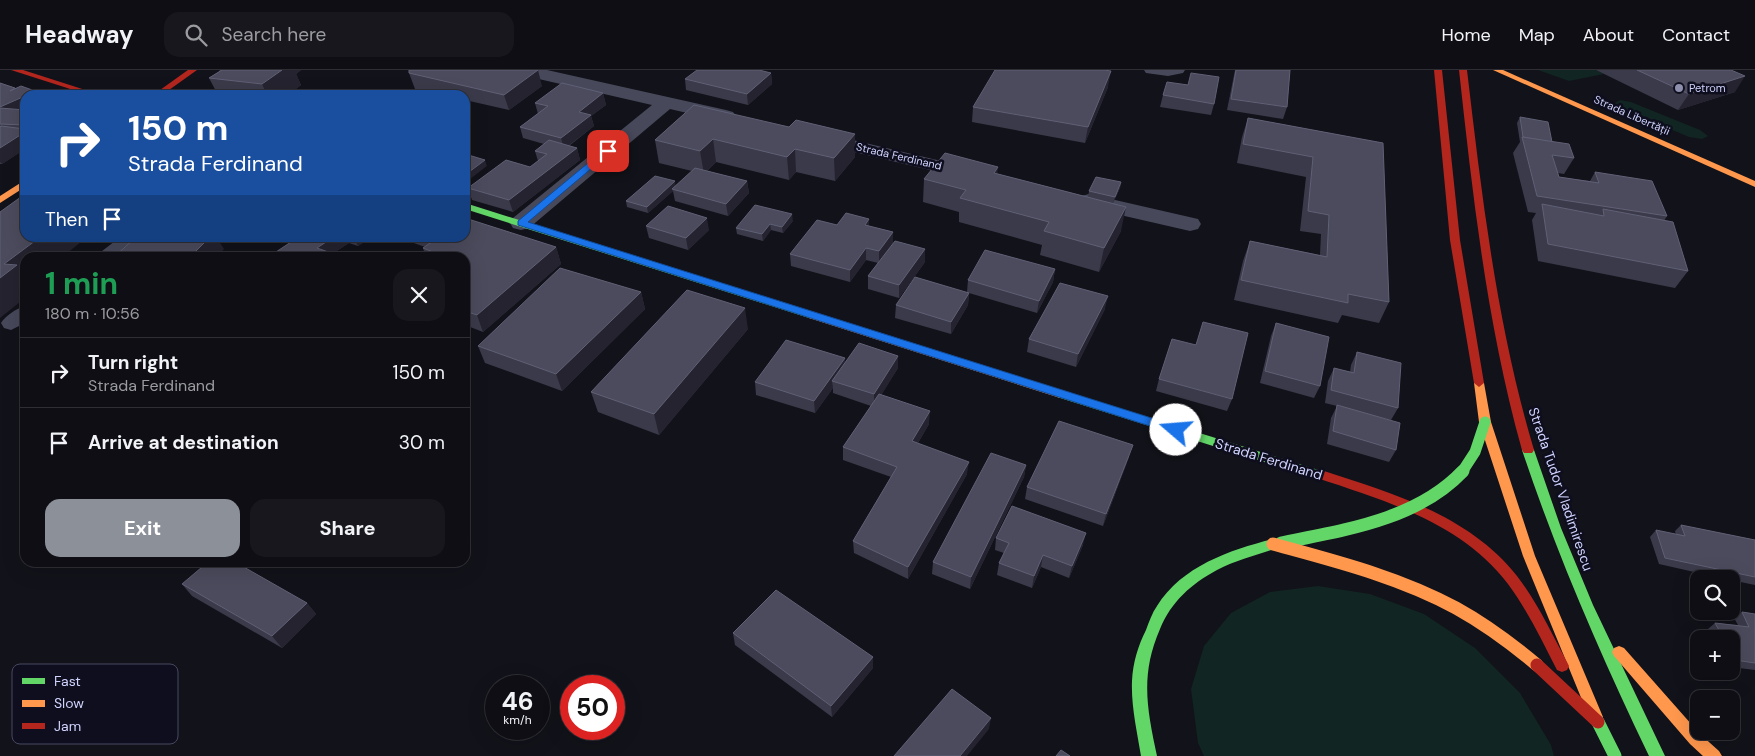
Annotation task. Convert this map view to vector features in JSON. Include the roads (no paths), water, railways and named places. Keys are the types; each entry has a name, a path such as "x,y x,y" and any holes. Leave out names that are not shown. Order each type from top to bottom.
{"main road":[{"path":"15,70 81,90"},
{"path":"164,90 193,70"},
{"path":"1438,70 1455,240 1485,422 1529,556 1598,722 1615,756"},
{"name":"Strada Tudor Vladimirescu","path":"1462,70 1494,310 1511,389 1535,471 1554,523 1596,625 1657,756"},
{"name":"Strada Libertății","path":"1498,70 1755,184"},
{"path":"0,200 20,186"},
{"name":"Strada Ferdinand","path":"470,208 1330,478 1397,501 1443,521 1475,542 1502,568 1524,599 1546,636 1600,740"},
{"path":"1149,756 1142,725 1139,695 1140,668 1145,646 1163,608 1186,583 1213,565 1244,551 1352,529 1383,520 1407,510 1441,491 1462,474 1476,448 1485,422"},
{"path":"1273,544 1361,567 1432,596 1476,619 1558,682 1598,722"},
{"path":"1596,625 1643,682 1695,739 1714,756"},
{"path":"1600,740 1615,756"},
{"path":"1600,740 1608,756"}],"street":[{"path":"523,70 741,120"},
{"path":"521,223 666,103"},
{"name":"Strada Ferdinand","path":"799,133 993,178"},
{"path":"1071,197 1190,224"}],"lane":[{"path":"1151,70 1168,72 1178,70"},
{"path":"110,252 124,242"}],"place":[{"name":"Petrom","path":"1679,88"}]}
